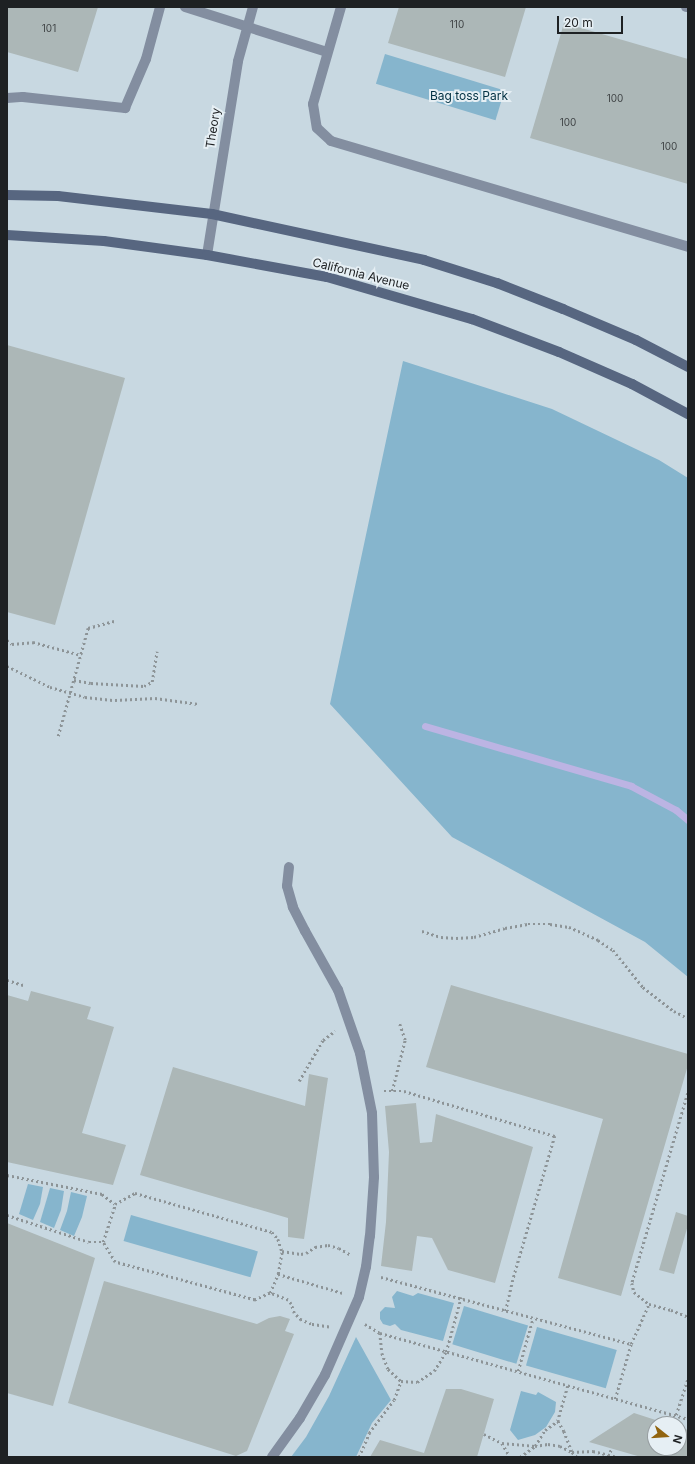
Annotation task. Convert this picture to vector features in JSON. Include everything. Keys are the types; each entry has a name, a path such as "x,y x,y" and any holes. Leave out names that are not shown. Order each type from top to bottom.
{"street":[{"path":"7,98 23,97 125,108 146,59 160,7"},
{"path":"185,7 327,52"},
{"name":"Theory","path":"207,254 212,214 238,61 253,7"},
{"path":"341,7 313,104 317,128 331,141 688,247"},
{"path":"7,195 58,196 212,214 424,260 497,283 563,308 636,340 688,367"},
{"name":"California Avenue","path":"7,235 104,241 207,254 327,277 472,319 559,352 632,384 688,414"},
{"path":"272,1457 300,1418 321,1381 352,1316 359,1297 366,1268 374,1177 372,1113 360,1053 338,990 304,931 293,907 287,886 289,867"}],"path":[{"path":"58,736 88,628 114,621"},
{"path":"7,640 12,644 33,642 81,655"},
{"path":"74,680 91,683 144,686 152,682 157,651"},
{"path":"7,666 50,687 70,693 115,700 155,698 199,704"},
{"path":"422,931 441,937 456,938 474,937 505,928 528,924 550,924 569,927 598,940 613,950 643,987 674,1011 688,1018"},
{"path":"7,980 23,985"},
{"path":"300,1081 324,1040 349,1022"},
{"path":"392,1091 405,1040 399,1023"},
{"path":"368,1092 404,1091 555,1136 513,1280 506,1311"},
{"path":"688,1093 632,1283 634,1292 649,1304 671,1310 688,1317"},
{"path":"7,1175 102,1194 115,1204"},
{"path":"135,1194 272,1232 278,1239 282,1251 278,1274 270,1293 255,1300 115,1262 103,1242 115,1204 135,1194"},
{"path":"7,1215 89,1242 103,1242"},
{"path":"282,1251 301,1254 306,1253 315,1247 328,1245 339,1248 366,1268 380,1276 631,1344"},
{"path":"278,1274 359,1297"},
{"path":"270,1293 288,1300 294,1313 302,1320 311,1324 320,1325"},
{"path":"380,1333 382,1353 388,1369 401,1381 417,1382 434,1371 446,1352 461,1297"},
{"path":"615,1399 631,1344 649,1304"},
{"path":"352,1316 380,1333 688,1419"},
{"path":"518,1371 533,1318"},
{"path":"676,1415 688,1377"},
{"path":"359,1457 369,1433 394,1400 401,1381"},
{"path":"520,1457 535,1446 545,1430 558,1422 568,1386"},
{"path":"558,1422 564,1431 572,1452"},
{"path":"484,1434 502,1443 535,1446 548,1444 560,1446 572,1452 577,1457"},
{"path":"502,1443 510,1457"},
{"path":"609,1456 611,1448"},
{"path":"572,1452 593,1450 609,1456 617,1457"}],"shaded area":[{"path":"7,7 688,7 688,1457 7,1457"}],"green space":[{"name":"Bag toss Park","path":"385,54 505,91 495,120 376,84"},
{"path":"403,361 552,409 659,460 688,478 688,977 645,942 452,837 330,704"},
{"path":"28,1184 43,1187 40,1204 33,1220 19,1214"},
{"path":"50,1188 64,1191 61,1210 54,1228 40,1222"},
{"path":"71,1192 87,1196 82,1217 74,1236 60,1230 67,1211"},
{"path":"131,1215 258,1251 250,1277 124,1241"},
{"path":"397,1291 413,1296 418,1293 454,1303 443,1341 401,1330 395,1324 390,1326 383,1324 380,1319 380,1312 385,1307 395,1308 392,1297"},
{"path":"464,1306 528,1326 516,1364 452,1344"},
{"path":"537,1327 617,1350 606,1388 526,1365"},
{"path":"356,1337 391,1400 372,1423 356,1457 291,1457 306,1437 329,1396"},
{"path":"521,1391 536,1395 538,1392 556,1402 555,1412 546,1427 535,1435 518,1440 510,1430"}],"building":[{"path":"7,7 98,7 78,72 7,52"},
{"path":"399,7 526,7 505,77 388,43"},
{"path":"564,23 688,59 688,184 530,138"},
{"path":"7,345 125,378 55,625 7,612"},
{"path":"451,985 688,1054 688,1065 621,1296 558,1278 603,1119 426,1067"},
{"path":"31,991 91,1007 87,1019 114,1027 82,1133 126,1145 113,1185 7,1162 7,995 28,1001"},
{"path":"173,1067 305,1106 309,1074 328,1078 304,1239 288,1237 288,1218 140,1175"},
{"path":"416,1103 420,1143 432,1142 436,1114 533,1147 495,1283 448,1270 432,1238 417,1236 412,1271 381,1266 386,1222 389,1152 385,1106"},
{"path":"676,1212 688,1216 688,1225 674,1274 659,1270"},
{"path":"7,1223 95,1258 53,1406 7,1393"},
{"path":"104,1281 257,1324 269,1318 280,1316 290,1319 285,1331 294,1334 247,1451 236,1456 68,1403"},
{"path":"446,1389 461,1389 494,1399 477,1457 370,1457 380,1440 424,1453"},
{"path":"634,1413 647,1417 647,1456 687,1456 687,1430 688,1457 641,1457 589,1442"}],"waterway":[{"path":"425,726 631,786 676,810 688,820"}]}
